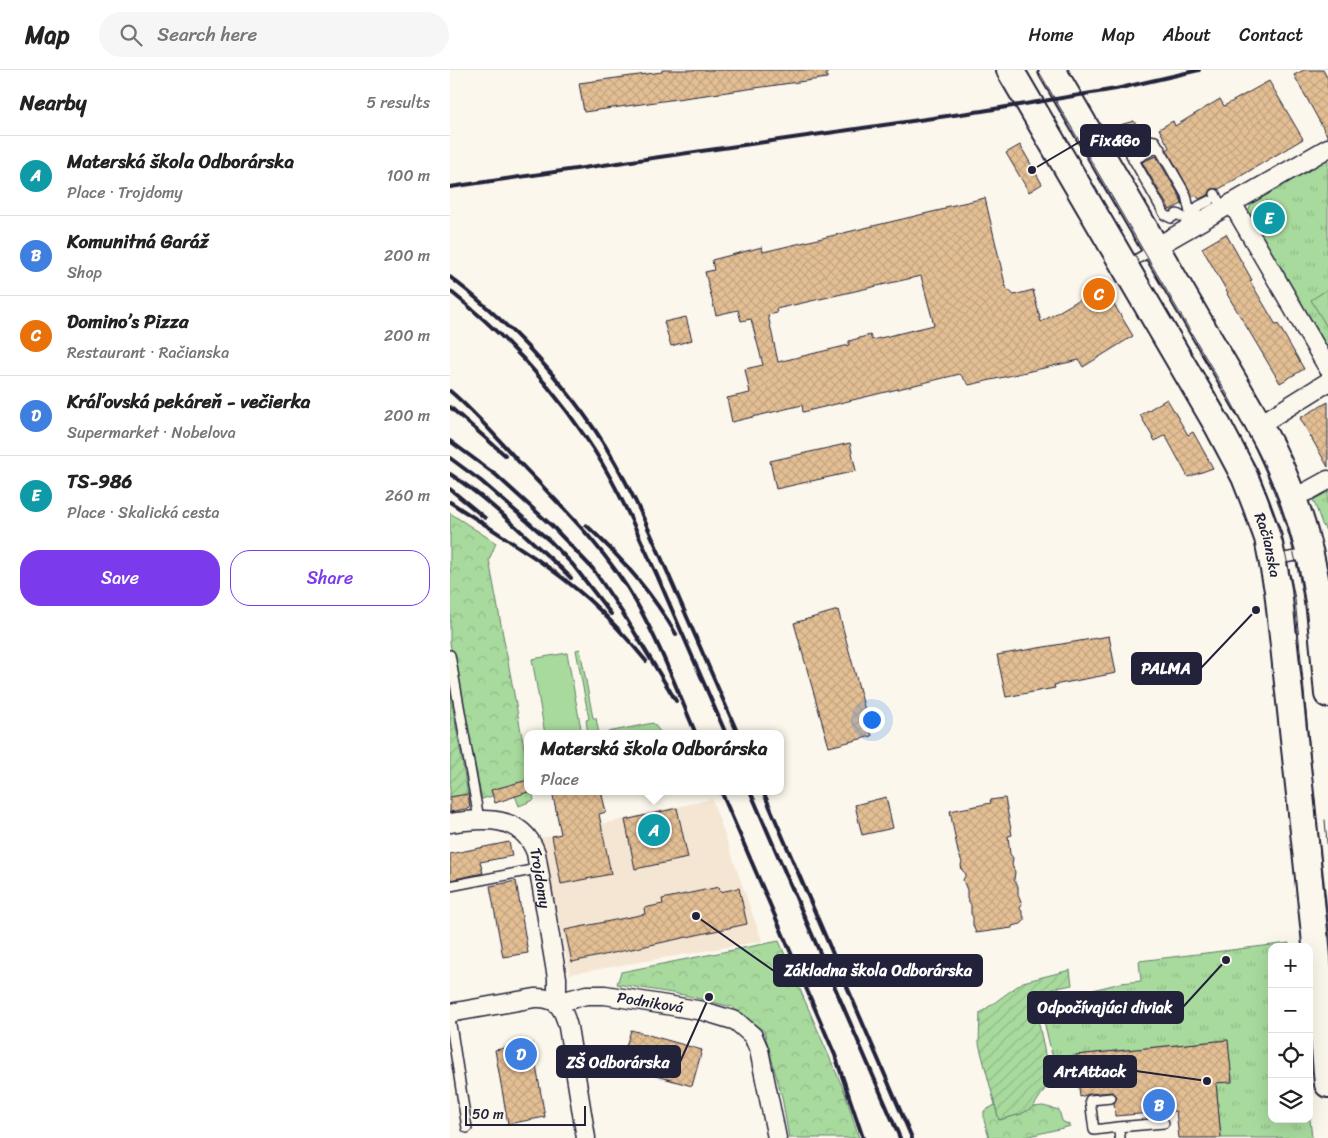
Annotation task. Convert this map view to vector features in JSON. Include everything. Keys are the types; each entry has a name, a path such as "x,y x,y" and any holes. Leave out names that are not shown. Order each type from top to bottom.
{"main road":[{"name":"Račianska","path":"1010,70 1238,462 1266,533 1273,560 1282,618 1298,792 1315,934 1328,1084"},
{"path":"1052,70 1259,424 1280,466 1319,558 1319,603 1328,694"}],"street":[{"path":"1156,248 1220,202 1328,148"},
{"path":"1220,202 1328,368"},
{"path":"1259,424 1328,382"},
{"path":"1293,496 1308,492 1328,480"},
{"name":"Trojdomy","path":"450,823 479,819 500,820 524,834 533,845 557,978 557,1003"},
{"name":"Podniková","path":"557,1003 586,995 604,995 703,1011 736,1021 753,1036 759,1050 777,1138"},
{"path":"450,1013 544,997 557,1003 565,1016 568,1027 586,1138"}],"lane":[{"path":"1149,140 1155,140 1176,186 1182,197 1188,202 1192,221 1177,214 1170,218 1165,215 1164,207 1152,185 1142,169 1133,160 1132,150 1149,140"},
{"path":"1125,267 1156,248"},
{"path":"1273,560 1319,558"},
{"path":"450,655 479,819"},
{"path":"450,886 538,869"},
{"path":"450,1018 467,1128"},
{"path":"1111,1098 1090,1100 1094,1130 1164,1123"},
{"path":"1118,1127 1120,1138"}],"shaded area":[{"path":"712,799 762,941 570,974 541,838"}],"green space":[{"path":"1328,154 1328,357 1250,217 1249,210 1253,198"},
{"path":"1328,289 1328,329 1311,300"},
{"path":"1328,486 1328,534 1322,524 1312,496"},
{"path":"450,513 496,543 489,560 524,748 524,795 533,795 534,800 519,806 513,790 482,799 450,643"},
{"path":"580,649 593,718 596,718 598,730 587,730 586,720 589,719 576,650"},
{"path":"567,653 581,730 544,730 532,659"},
{"path":"450,692 468,795 450,797"},
{"path":"653,723 659,730 618,730"},
{"path":"779,941 845,1093 859,1138 789,1138 782,1097 764,1031 732,1007 684,995 617,984 621,972"},
{"path":"1268,946 1268,1123 1310,1123 1312,1138 1221,1138 1216,1083 1232,1081 1227,1040 1053,1059 1042,1013 1052,1000 1121,983 1141,981 1139,961"},
{"path":"1070,970 1072,985 1052,989 1041,998 1036,1009 1047,1064 1047,1086 1033,1107 1021,1114 999,1120 979,1044 980,1013 1023,982"},
{"path":"995,1105 999,1120 1021,1114 1033,1107 1043,1106 1059,1110 1062,1121 1071,1126 1021,1138 989,1138 984,1120 984,1111"}],"building":[{"path":"662,70 827,70 827,78 584,112 579,83 662,72"},
{"path":"1304,70 1323,70 1328,79 1328,137 1294,75"},
{"path":"1269,81 1303,139 1219,189 1212,189 1208,195 1199,199 1196,195 1193,197 1167,150 1169,147 1159,129 1173,121 1175,126 1220,99 1224,106"},
{"path":"1134,121 1142,134 1124,145 1116,131 1120,125"},
{"path":"1020,145 1042,184 1029,192 1006,153"},
{"path":"1156,156 1180,197 1182,204 1170,210 1142,162"},
{"path":"985,198 1006,288 1014,295 1033,290 1041,322 1103,286 1133,336 1083,367 1079,360 969,385 960,374 803,412 802,405 732,422 727,398 750,393 745,369 763,365 751,319 741,321 738,310 716,315 705,272 714,270 712,260 762,247 763,252 945,209 945,207","holes":["921,276 934,325 872,340 870,335 849,341 849,345 778,362 768,315 777,313 776,309"]},
{"path":"1274,206 1282,220 1263,231 1255,216"},
{"path":"1226,234 1252,280 1250,281 1304,369 1280,383 1202,248"},
{"path":"686,317 692,340 671,346 664,322"},
{"path":"1167,399 1188,435 1193,432 1213,468 1188,477 1165,435 1155,441 1140,415"},
{"path":"1328,402 1328,467 1300,418"},
{"path":"850,443 856,471 776,489 770,461"},
{"path":"838,610 872,736 829,747 794,623"},
{"path":"1109,636 1116,673 1054,685 1055,688 1006,697 997,655"},
{"path":"524,781 524,793 495,803 491,790"},
{"path":"468,794 470,808 450,812 450,797"},
{"path":"553,795 602,795 606,812 599,814 611,874 561,884 552,836 561,834"},
{"path":"886,797 893,828 862,835 855,805"},
{"path":"1005,798 1012,835 1008,836 1010,854 1013,858 1012,865 1015,872 1014,880 1018,886 1018,894 1022,904 1020,907 1024,921 1021,924 1012,926 1012,928 976,933 971,914 971,905 967,898 967,890 963,880 966,874 962,870 962,862 958,852 950,811 991,803 990,800"},
{"path":"677,808 688,858 635,869 625,820"},
{"path":"509,842 512,856 480,862 483,873 450,880 450,854"},
{"path":"516,881 528,953 503,957 490,886"},
{"path":"719,887 720,892 739,888 747,924 572,962 565,930 645,914 644,908 663,904 662,899"},
{"path":"631,1030 702,1050 692,1086 620,1066"},
{"path":"1228,1040 1232,1082 1216,1083 1221,1138 1179,1138 1176,1111 1115,1116 1114,1103 1117,1097 1113,1092 1089,1094 1080,1097 1076,1055"},
{"path":"532,1043 545,1117 508,1124 495,1050"}],"tram line":[{"path":"1026,70 1225,409 1260,478 1269,501 1284,548 1295,599 1328,936"},
{"path":"1038,70 1241,419 1276,496 1293,550 1304,606"},
{"path":"1325,820 1328,854"}],"railway":[{"path":"450,187 982,111 1116,89 1199,70"},
{"path":"450,277 491,311 546,367 580,409 606,447 645,521 736,730"},
{"path":"450,291 507,341 541,378 572,418 596,454 615,487 656,573 724,730"},
{"path":"450,391 477,416 567,512 611,564 636,602 653,634 694,730"},
{"path":"450,407 505,455"},
{"path":"450,441 496,475 552,526 593,569 624,615 676,701"},
{"path":"450,458 481,481 551,542 573,565 611,614"},
{"path":"450,474 493,507 571,578"},
{"path":"450,489 485,518"},
{"path":"450,502 521,548 572,585 611,621 646,661"},
{"path":"586,525 635,576 657,604 676,634"},
{"path":"723,795 835,1055 863,1138"},
{"path":"752,795 900,1138"},
{"path":"765,795 912,1138"}],"place":[{"name":"Fix&Go","path":"1032,170"},
{"name":"TS-986","path":"1269,218"},
{"name":"Domino’s Pizza","path":"1099,294"},
{"name":"PALMA","path":"1256,610"},
{"name":"Materská škola Odborárska","path":"654,830"},
{"name":"Základna škola Odborárska","path":"696,916"},
{"name":"Odpočívajúci diviak","path":"1226,960"},
{"name":"ZŠ Odborárska","path":"709,997"},
{"name":"Kráľovská pekáreň - večierka","path":"521,1054"},
{"name":"ArtAttack","path":"1207,1081"},
{"name":"Komunitná Garáž","path":"1159,1105"}]}
